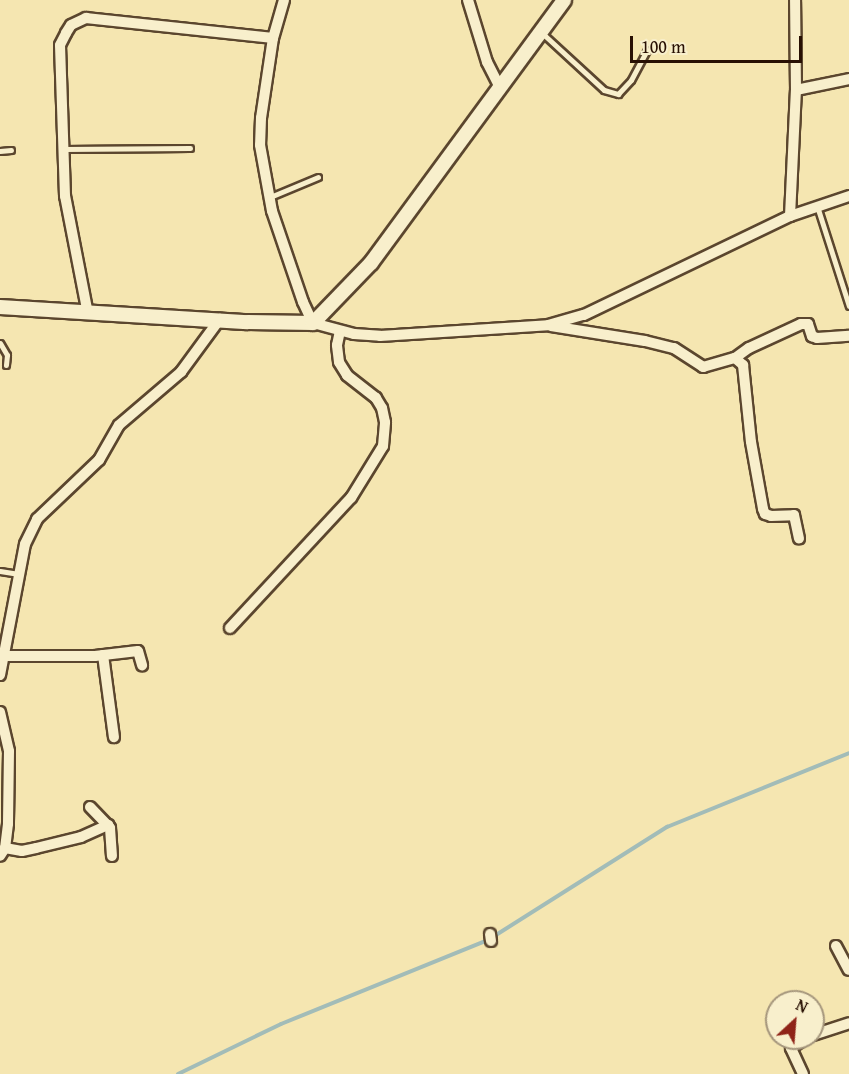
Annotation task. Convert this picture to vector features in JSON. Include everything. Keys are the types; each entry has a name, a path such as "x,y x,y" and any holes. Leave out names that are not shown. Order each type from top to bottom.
{"street":[{"path":"284,0 273,38 261,118 260,146 269,197 303,302 313,323"},
{"path":"468,0 487,62 500,87"},
{"path":"313,323 371,263 564,0"},
{"path":"790,216 796,90 795,0"},
{"path":"88,314 65,196 60,45 71,25 86,18 273,38"},
{"path":"796,90 849,79"},
{"path":"0,307 88,314 313,323 340,331 380,336 548,325 584,315 790,216 849,196"},
{"path":"0,675 25,544 37,519 99,460 118,425 181,372 220,319"},
{"path":"548,325 674,348 703,367 735,358 750,348 801,324 808,324 812,336 817,338 849,336"},
{"path":"230,628 351,498 383,446 386,422 382,408 376,398 347,375 339,362 337,345 340,331"},
{"path":"735,358 743,365 751,442 763,509 765,514 771,516 794,515 799,538"},
{"path":"3,657 103,656 138,651 141,665"},
{"path":"103,656 114,736"},
{"path":"0,712 9,751 2,852 22,851 81,837 108,825"},
{"path":"90,807 108,825 112,856"},
{"path":"836,946 849,970"},
{"path":"825,1031 849,1023"},
{"path":"792,1050 803,1074"}],"lane":[{"path":"541,32 604,90 618,94 631,80 647,50"},
{"path":"64,149 190,148"},
{"path":"0,151 11,150"},
{"path":"269,197 318,177"},
{"path":"817,206 849,306"},
{"path":"0,343 7,356 6,366"},
{"path":"0,571 19,574"}],"waterway":[{"path":"178,1074 281,1024 488,940 667,827 849,753"}]}
